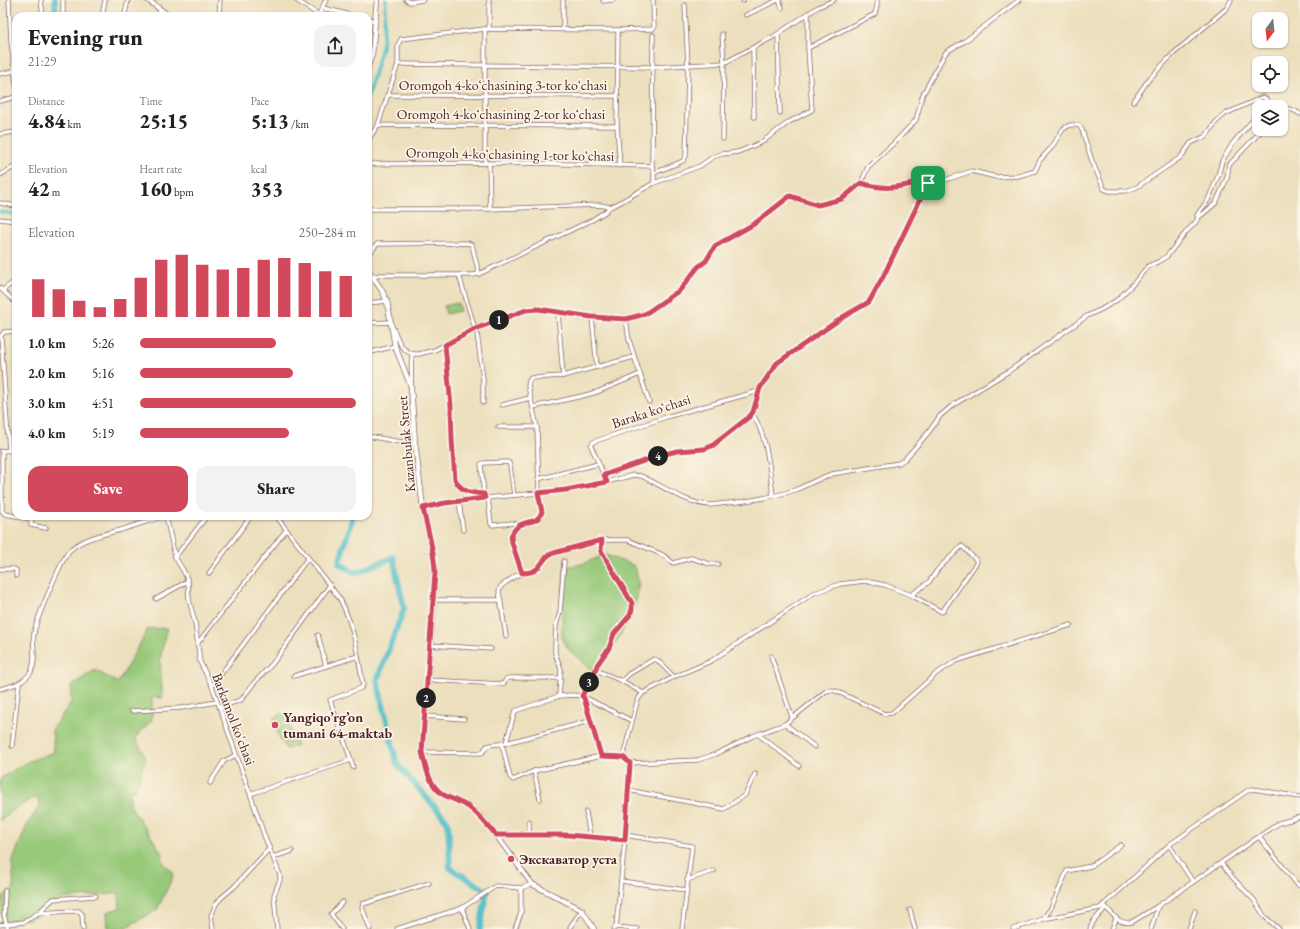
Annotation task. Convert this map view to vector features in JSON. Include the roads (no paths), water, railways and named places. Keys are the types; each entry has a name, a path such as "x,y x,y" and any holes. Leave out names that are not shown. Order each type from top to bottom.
{"main road":[{"path":"148,0 163,12"},
{"path":"372,55 377,0"},
{"name":"Kazanbulak Street","path":"373,276 387,301 395,346 411,387 415,443 423,508 435,564 434,600 422,752 426,768 435,788 444,795 467,806 480,816 532,884 582,910"},
{"path":"582,910 594,929"}],"street":[{"path":"9,0 12,52"},
{"path":"41,0 42,12"},
{"path":"63,0 63,12"},
{"path":"103,12 105,0"},
{"path":"126,12 128,0"},
{"path":"219,12 220,0"},
{"path":"296,0 313,12"},
{"path":"321,12 326,0"},
{"path":"406,0 414,2 423,0"},
{"path":"489,0 485,64 484,124 490,209"},
{"path":"563,0 563,29"},
{"path":"603,0 613,0"},
{"path":"372,134 378,125 398,64 398,45 401,39 487,29 653,29 653,0"},
{"path":"746,15 778,0 782,8"},
{"path":"398,64 653,67 724,63 778,34 808,13 834,0"},
{"path":"808,48 875,14 877,0"},
{"path":"372,323 391,324 401,347 407,352 413,354 424,353 445,345 475,329 526,310 538,309 592,317 626,319 645,314 680,290 698,267 706,261 715,246 754,224 790,196 818,205 842,199 861,183 868,167 916,120 923,94 946,52 965,41 1019,0"},
{"path":"1133,102 1149,78 1173,54 1227,8 1231,0"},
{"path":"654,173 683,161 686,156 688,66 685,5"},
{"path":"323,8 338,12"},
{"path":"372,209 490,209 600,205 610,206 618,204 654,183 700,166 713,157 738,152 762,142 789,122 812,110 808,48 808,13"},
{"name":"Oromgoh 4-koʻchasining 2-tor koʻchasi","path":"378,125 484,124 617,126 618,30"},
{"path":"722,34 724,63 723,139"},
{"path":"778,34 780,113"},
{"path":"653,35 652,166 654,183"},
{"path":"753,48 754,117"},
{"path":"0,74 12,71"},
{"name":"Oromgoh 4-koʻchasining 3-tor koʻchasi","path":"387,95 618,96"},
{"path":"0,101 12,98"},
{"path":"861,183 871,186 892,188 920,182 936,183 972,171 996,177 1018,176 1035,171 1040,160 1052,147 1063,129 1070,125 1076,125 1080,126 1082,130 1092,161 1104,189 1109,191 1132,190 1181,157 1191,143 1206,136 1216,122 1225,114 1252,103"},
{"path":"1295,111 1300,108"},
{"path":"1288,109 1300,114"},
{"path":"1198,218 1197,215 1208,200 1218,176 1222,161 1233,143 1252,121"},
{"path":"617,126 620,166"},
{"path":"0,134 12,132"},
{"path":"423,508 486,497 566,490 634,475 641,476 690,501 703,505 722,504 795,490 822,477 832,474 899,464 928,433 940,416 953,405 1009,371 1087,316 1117,300 1148,266 1167,256 1198,218 1216,203 1227,178 1228,165 1256,136"},
{"name":"Oromgoh 4-koʻchasining 1-tor koʻchasi","path":"372,164 525,162 652,166"},
{"path":"0,175 12,168"},
{"path":"604,475 661,455 677,451 704,449 712,446 752,413 759,391 777,363 843,317 869,302 884,275 928,183"},
{"path":"0,203 12,205"},
{"path":"373,276 479,274 592,220 605,212 610,206"},
{"path":"0,219 12,220"},
{"path":"372,251 377,244 468,243 472,245 479,274"},
{"path":"460,275 477,333 481,364 483,403"},
{"path":"12,282 1,289 12,299"},
{"path":"372,303 387,301"},
{"path":"558,313 563,376"},
{"path":"592,317 597,367"},
{"name":"Baraka koʻchasi","path":"626,319 629,340 649,402"},
{"path":"9,451 1,336 4,332 12,331"},
{"path":"445,345 451,406 455,479 457,484 463,490 486,497"},
{"path":"372,352 395,346"},
{"path":"411,387 413,376 411,358 413,354"},
{"path":"514,495 509,463 481,464 491,524 512,523 520,525 532,522 541,514 538,479 537,427 528,383 531,378 563,376 634,357"},
{"path":"532,407 597,392 640,374"},
{"name":"Baraka koʻchasi","path":"607,482 590,445 593,442 666,417 759,391"},
{"path":"502,405 530,398"},
{"path":"752,413 760,430 768,454 773,495"},
{"path":"498,427 537,427"},
{"path":"372,437 415,443"},
{"path":"12,451 1,451 2,511 5,514 12,515"},
{"path":"538,479 598,464"},
{"path":"459,501 463,530"},
{"path":"32,520 31,525 46,528"},
{"path":"0,689 19,683 32,671 34,660 33,639 36,625 59,569 69,551 92,538 152,520"},
{"name":"Barkamol ko'chasi","path":"166,520 175,557 188,581 188,592 195,623 200,662 212,686 220,707 280,875 280,880 274,896 277,929"},
{"path":"175,557 204,520"},
{"path":"209,573 248,520"},
{"path":"279,520 340,599 347,612 355,636 363,686 330,700 353,767"},
{"path":"520,525 513,533 511,539 522,573"},
{"path":"197,644 286,530"},
{"path":"601,756 583,697 598,663 609,648 614,634 628,618 633,605 601,551 602,540"},
{"path":"506,636 499,591 501,586 517,575 528,573 537,569 546,556 550,554 602,540 628,540 663,555 673,563 691,558 709,564 718,564"},
{"path":"623,757 637,702 643,693 674,677 711,661 814,594 826,588 840,584 865,581 885,585 912,595 942,612 976,560 962,546 938,569 929,582 912,595"},
{"path":"212,686 308,558"},
{"path":"559,696 561,669 555,653 555,646 556,626 560,612 564,561"},
{"path":"0,569 14,569 16,570 16,576"},
{"path":"156,599 188,581"},
{"path":"220,707 241,700 273,663 330,585"},
{"path":"434,600 501,600"},
{"path":"632,721 583,697 572,695 559,696 515,711 504,744 511,779 515,780 534,771 601,756 623,757 630,763 698,760 716,754 784,724 826,691 831,690 885,714 892,713 937,673 956,661 1070,625"},
{"path":"318,636 326,666"},
{"path":"430,645 491,649"},
{"path":"294,676 358,656"},
{"path":"771,656 792,717"},
{"path":"622,681 629,674 654,659 657,660 674,677"},
{"path":"595,672 601,672 622,681 643,693"},
{"path":"428,680 499,684 504,683 506,679 509,678 560,678"},
{"path":"12,746 19,683"},
{"path":"132,711 181,708 217,702"},
{"path":"425,716 464,719"},
{"path":"422,752 480,753 483,752 487,746 504,744 590,721"},
{"path":"784,724 815,747"},
{"path":"759,735 799,766"},
{"path":"210,782 224,761 236,755"},
{"path":"250,794 350,760"},
{"path":"630,763 625,840 615,928 636,929"},
{"path":"534,771 540,799"},
{"path":"628,790 724,809 745,795 755,774"},
{"path":"1090,929 1093,922 1105,906 1168,844 1250,790 1300,797"},
{"path":"586,812 590,837"},
{"path":"1105,906 1116,919 1130,923 1158,906 1279,823 1300,817"},
{"path":"529,821 529,834"},
{"path":"496,835 568,835 625,840"},
{"path":"625,835 692,845 682,929"},
{"path":"1259,836 1300,886"},
{"path":"1168,844 1193,882"},
{"path":"1043,919 1051,908 1067,871 1091,866 1121,845"},
{"path":"213,929 211,916 216,904 270,848"},
{"path":"273,857 292,851"},
{"path":"1221,863 1254,900 1265,917 1280,929"},
{"path":"687,880 714,871"},
{"path":"621,880 686,890"},
{"path":"370,929 362,907 363,904 430,883"},
{"path":"397,929 462,908 496,886 521,888 532,884"},
{"path":"515,929 521,913 521,888"},
{"path":"5,890 4,907 8,929"},
{"path":"0,925 24,922 38,913 53,899 96,896"},
{"path":"342,929 331,914 343,902"},
{"path":"1013,929 1043,919 1105,906"},
{"path":"1151,929 1158,906"},
{"path":"462,908 470,929"},
{"path":"570,927 582,910"},
{"path":"910,910 915,929"},
{"path":"38,913 79,911 82,914 83,929"},
{"path":"1189,929 1195,911"},
{"path":"1112,929 1116,919"}],"waterway":[{"path":"55,0 56,12"},
{"path":"372,81 382,47 386,0"},
{"path":"0,212 12,214"},
{"path":"352,520 339,563 356,573 393,557 404,609 377,680 397,764 448,822 450,868 487,891 480,929"}],"place":[{"name":"Yangiqo’rg’on tumani 64-maktab","path":"275,725"},
{"name":"Экскаватор уста","path":"511,859"}]}
